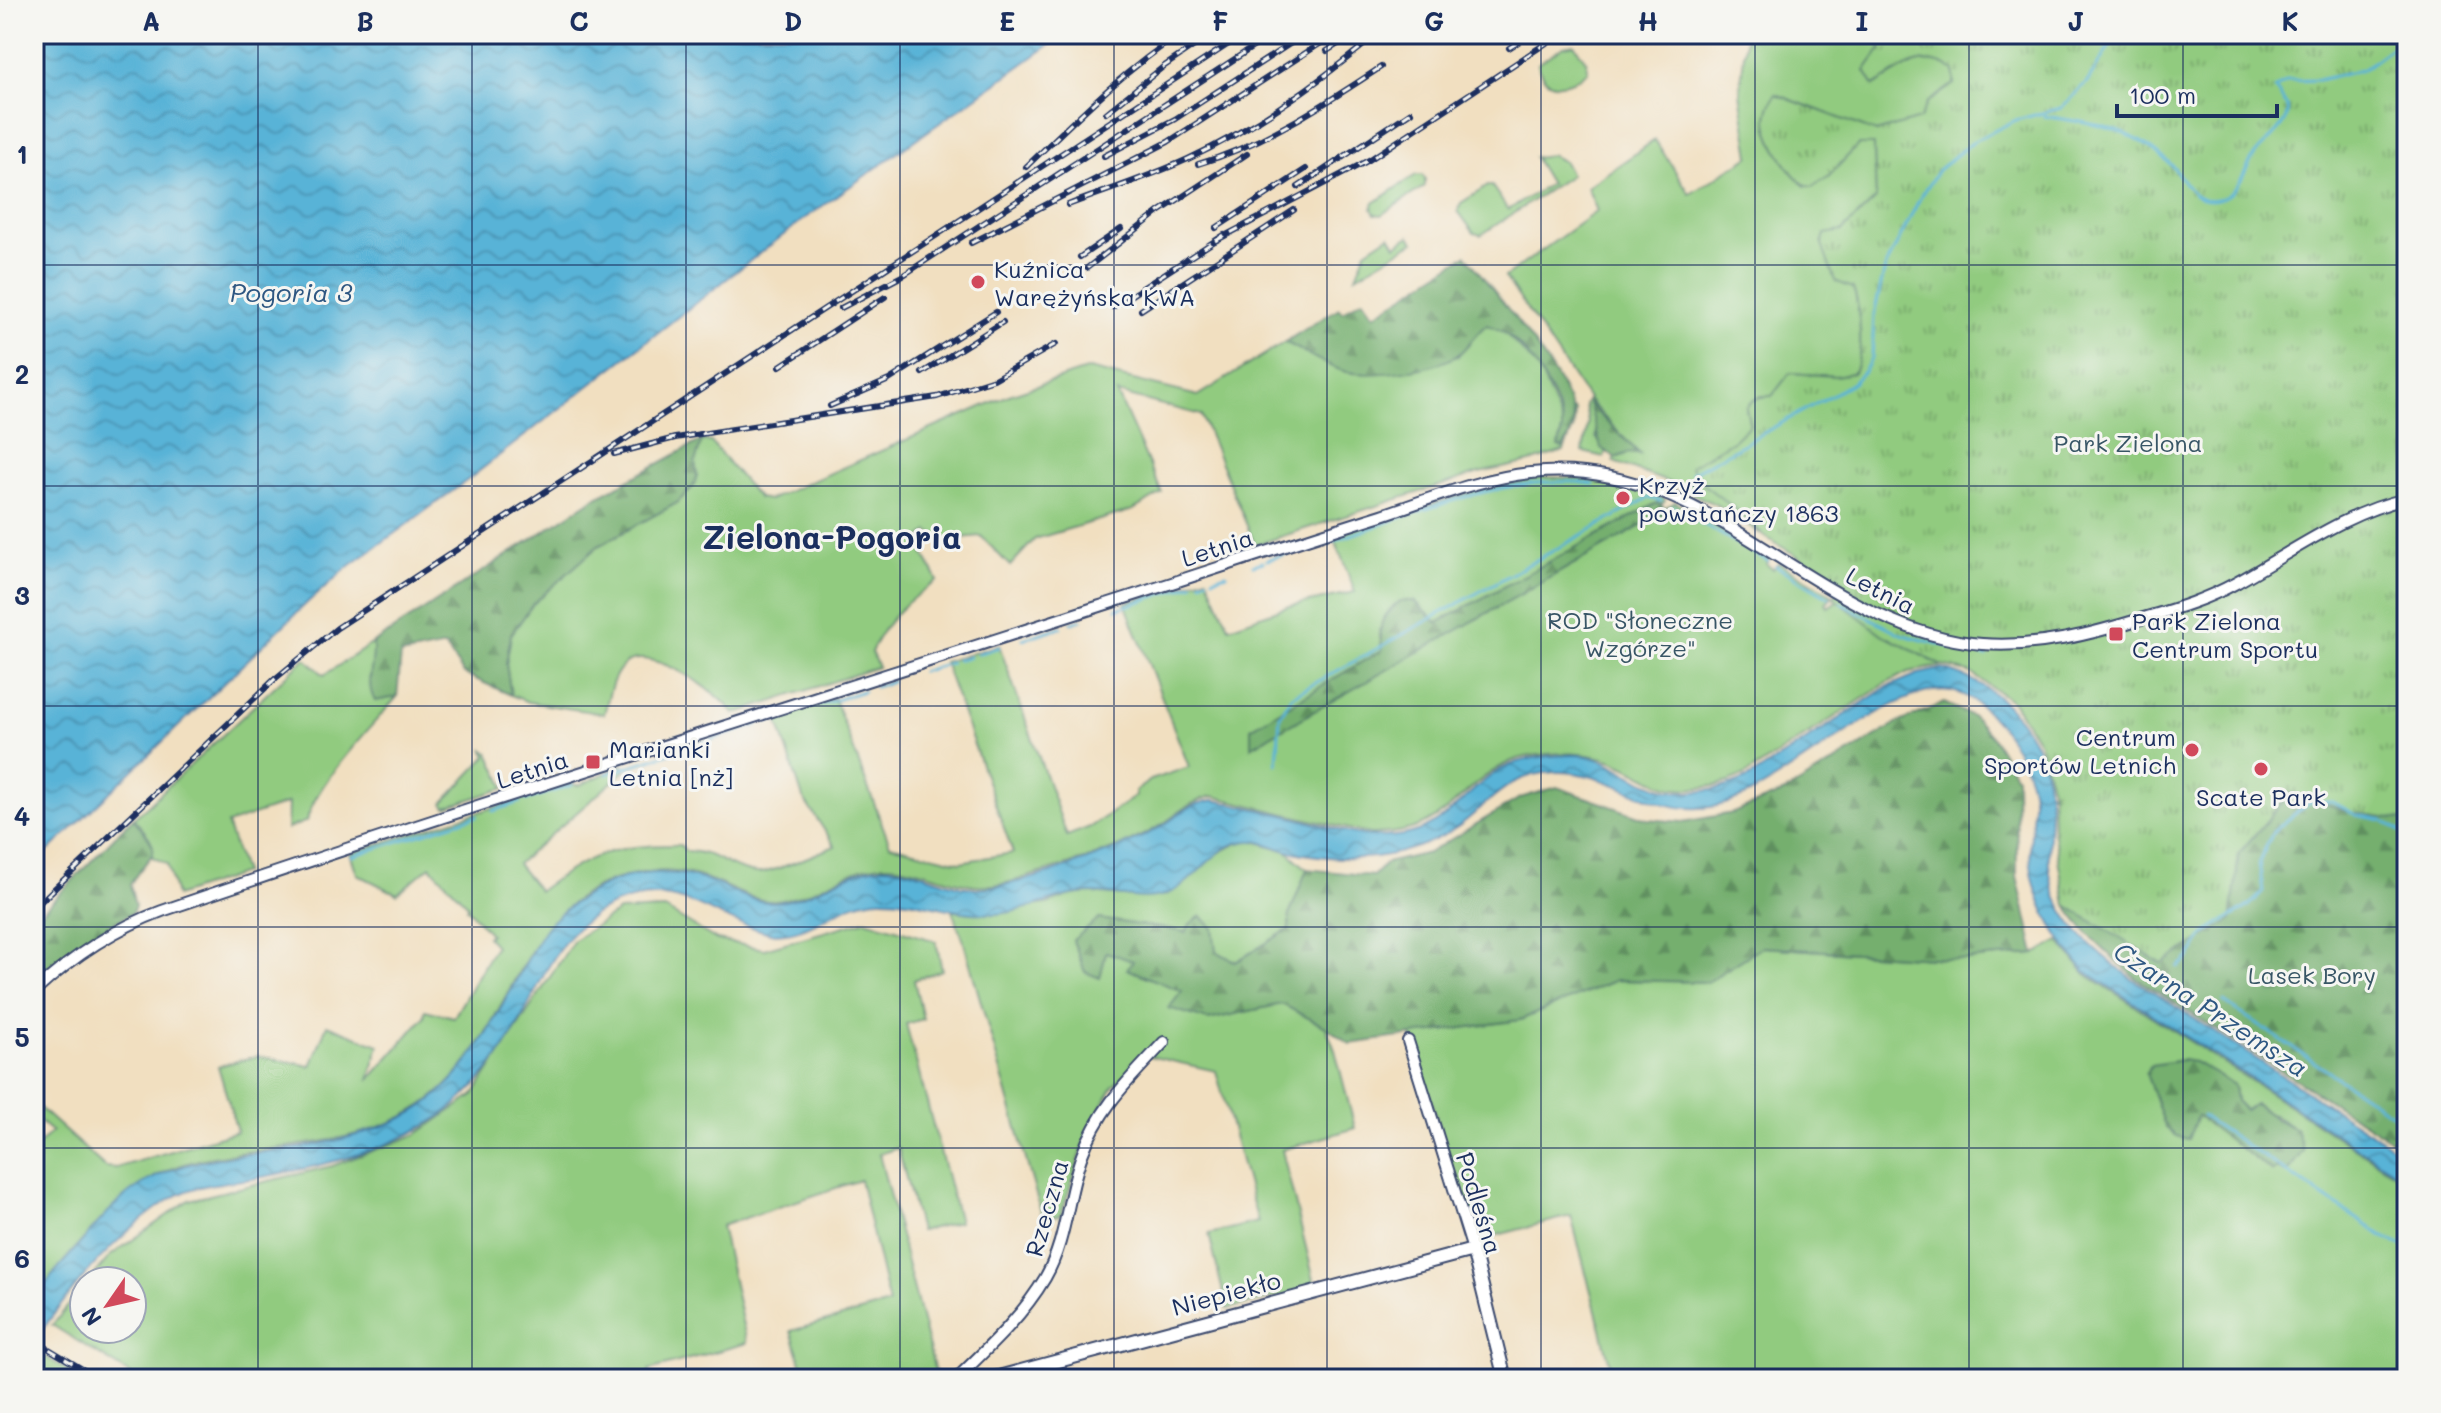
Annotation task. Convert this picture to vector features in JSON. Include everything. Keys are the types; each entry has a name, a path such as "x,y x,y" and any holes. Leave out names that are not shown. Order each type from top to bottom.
{"street":[{"name":"Letnia","path":"34,992 93,945 162,911 1301,540 1509,476 1569,471 1610,476 1650,486 1691,505 1892,621 1944,638 2002,645 2074,638 2188,605 2219,593 2364,512 2407,499"},
{"name":"Podleśna","path":"1408,1041 1473,1250 1505,1379"},
{"name":"Rzeczna","path":"956,1379 1033,1297 1050,1268 1059,1243 1087,1143 1121,1085 1164,1042"},
{"name":"Niepiekło","path":"991,1379 1473,1250"}],"green space":[{"path":"1746,34 1880,34 1881,49 1865,71 1874,86 1904,68 1923,62 1933,62 1954,71 1954,84 1927,103 1920,119 1876,132 1776,94 1770,106 1767,118 1770,136 1786,164 1805,186 1828,177 1858,144 1874,145 1876,199 1842,231 1859,325 1858,360 1853,373 1835,376 1790,373 1772,396 1760,396 1746,408 1750,425 1734,440 1691,466 1765,537 1721,507 1614,462 1628,453 1639,454 1590,402 1596,422 1596,437 1606,453 1604,457 1583,452 1588,423 1585,405 1588,399 1505,277 1597,211 1587,187 1655,140 1690,194 1750,156 1740,93"},
{"name":"Park Zielona","path":"1880,34 2407,34 2407,820 2355,813 2290,793 2239,853 2231,920 2162,964 2066,905 2053,830 2052,789 2038,741 2013,702 1969,672 1942,666 1883,635 1834,598 1842,582 1765,537 1747,518 1695,478 1691,466 1734,440 1750,425 1748,405 1757,398 1772,396 1790,373 1835,376 1853,373 1857,365 1860,331 1856,296 1853,288 1835,281 1822,245 1825,234 1842,231 1876,199 1874,145 1858,145 1828,177 1812,187 1797,178 1782,159 1771,137 1767,116 1775,94 1876,132 1920,119 1927,103 1954,84 1954,71 1933,62 1923,62 1904,68 1874,86 1865,71 1881,49"},
{"path":"1574,44 1587,62 1588,71 1565,83 1551,83 1545,79 1538,63 1564,46"},
{"path":"1551,155 1564,162 1571,175 1481,235 1474,233 1458,211 1461,203 1492,186 1508,210 1550,184 1534,157"},
{"path":"1416,175 1422,175 1425,186 1381,215 1375,214 1372,209 1374,203"},
{"path":"1390,235 1396,245 1410,236 1414,242 1356,276 1366,251"},
{"path":"1466,255 1528,336 1559,383 1573,419 1572,431 1563,448 1559,447 1562,422 1544,379 1511,338 1486,325 1459,354 1445,361 1416,369 1382,373 1340,370 1285,342 1339,308 1342,312 1363,299 1374,315"},
{"path":"1486,325 1500,328 1539,369 1563,425 1559,447 1574,423 1572,409 1575,410 1574,427 1564,451 1479,473 1255,545 1201,415 1117,393 1162,493 1133,510 1035,539 1010,566 981,536 941,540 929,531 917,541 938,581 907,603 884,629 871,652 878,667 734,714 701,684 651,660 637,659 621,668 611,687 604,714 528,702 511,695 506,664 511,634 533,603 598,546 677,503 693,487 697,476 695,462 702,440 711,442 758,498 769,500 1009,395 1089,369 1198,396 1285,342 1343,371 1409,369 1458,356"},
{"path":"1588,400 1640,454 1628,453 1616,458 1601,448"},
{"path":"702,440 695,462 697,476 693,487 677,503 598,546 533,604 511,635 506,664 511,695 464,674 445,646 401,655 397,697 375,701 370,687 373,643 593,499"},
{"name":"ROD \"Słoneczne Wzgórze\"","path":"1543,477 1596,479 1596,482 1624,488 1622,499 1625,499 1627,488 1643,493 1644,490 1665,501 1437,623 1415,601 1379,630 1382,650 1251,728 1251,746 1668,511 1666,508 1675,502 1769,557 1767,565 1773,569 1779,563 1833,595 1826,603 1828,607 1838,600 1883,635 1942,666 1908,672 1744,776 1706,787 1686,789 1668,786 1599,757 1548,754 1512,761 1492,772 1434,819 1396,833 1370,834 1212,796 1190,805 1158,827 1116,848 1001,884 971,885 900,866 885,865 857,870 802,895 766,901 680,872 625,876 577,899 551,924 529,954 473,1053 450,1082 421,1106 397,1119 346,1137 213,1157 172,1168 139,1187 109,1212 56,1270 34,1302 34,1148 52,1132 34,1117 34,1103 105,1167 116,1168 237,1131 218,1066 257,1056 311,1066 327,1025 379,1045 369,1080 424,1017 425,1010 454,1017 495,946 487,937 490,934 467,908 469,906 430,866 397,894 357,874 350,853 573,782 580,785 623,765 625,771 517,864 539,891 589,859 639,846 680,845 685,851 706,854 739,869 757,873 773,870 835,846 803,798 776,716 834,698 890,845 960,862 1013,853 944,662 999,645 1067,836 1090,827 1136,796 1135,791 1151,780 1189,767 1125,603 1207,577 1229,627 1286,607 1355,592 1333,535 1480,489"},
{"path":"1657,503 1669,510 1251,747 1251,728 1382,650 1382,622 1400,601 1415,601 1437,623"},
{"path":"373,643 374,661 369,680 375,701 397,697 332,774 320,791 307,821 287,829 288,803 227,824 244,873 176,896 167,864 152,857 151,841 133,819 305,658 324,675"},
{"path":"1944,703 1974,717 1995,741 2016,776 2017,876 2035,954 1964,960 1762,947 1707,982 1616,980 1520,1020 1350,1044 1326,1027 1282,1004 1208,1020 1169,1008 1182,991 1127,969 1133,961 1106,952 1100,978 1085,972 1073,940 1099,919 1186,932 1190,924 1201,916 1213,928 1216,951 1236,962 1289,929 1289,916 1307,869 1373,876 1386,863 1428,853 1520,798 1557,787 1647,819 1683,822 1733,813 1785,792 1900,722"},
{"path":"483,749 489,753 505,788 446,807 443,803 487,756"},
{"name":"Lasek Bory","path":"2290,793 2355,813 2407,820 2407,1150 2137,979 2090,936 2066,905 2162,963 2231,920 2239,853"},
{"path":"133,818 153,847 130,885 135,906 132,913 77,943 34,979 34,920"},
{"path":"1251,840 1287,851 1307,869 1289,916 1289,929 1235,962 1215,951 1213,928 1186,932 1099,919 1073,941 1085,972 1100,978 1106,951 1134,961 1128,969 1183,991 1170,1008 1208,1020 1282,1004 1326,1027 1355,1128 1282,1150 1316,1288 1227,1309 1209,1234 1258,1222 1216,1071 1145,1055 1113,1086 1089,1130 1061,1215 1043,1219 962,936 952,911 976,913 1047,904 1071,895 1090,893 1136,897 1166,895 1216,854"},
{"path":"665,909 717,940 764,949 866,920 936,941 942,970 914,980 923,1019 906,1024 959,1222 920,1231 898,1148 879,1154 937,1379 806,1379 791,1331 889,1304 860,1180 721,1226 747,1343 649,1370 650,1379 138,1379 84,1345 148,1345 148,1265 102,1265 110,1256 189,1200 332,1166 415,1135 473,1096 574,940 619,911"},
{"path":"2059,941 2086,974 2407,1182 2407,1379 1961,1379 1959,1373 1936,1379 1614,1379 1571,1216 1478,1240 1465,1215 1412,1035 1520,1020 1616,980 1707,982 1761,947 1964,960 2035,954","holes":["2194,1062 2234,1085 2236,1101 2245,1110 2255,1104 2296,1129 2273,1172 2197,1116 2166,1128 2155,1099"]},
{"path":"2182,1060 2194,1062 2234,1085 2236,1101 2245,1110 2255,1104 2296,1129 2303,1151 2286,1173 2277,1168 2273,1172 2197,1116 2188,1139 2176,1136 2166,1128 2146,1073 2151,1065"},
{"path":"68,1306 68,1335 52,1325"},
{"path":"34,1350 82,1379 34,1379"}],"water":[{"name":"Pogoria 3","path":"34,34 1065,34 804,219 469,479 347,568 34,865"},
{"path":"1941,669 1982,686 2015,714 2028,732 2045,773 2049,795 2050,876 2065,915 2084,938 2131,978 2407,1156 2407,1180 2085,971 2052,925 2035,886 2030,853 2033,796 2016,748 1979,705 1951,691 1929,692 1874,715 1761,788 1712,807 1688,808 1666,804 1581,774 1540,774 1513,783 1452,830 1416,848 1373,857 1344,858 1302,854 1256,841 1239,842 1217,854 1178,888 1158,897 1079,894 993,914 880,899 854,904 808,927 777,934 740,924 674,898 656,896 615,904 581,924 568,938 547,968 496,1060 465,1096 441,1116 399,1139 354,1156 285,1173 205,1186 175,1196 127,1232 95,1265 68,1265 68,1296 34,1341 35,1305 48,1281 125,1197 144,1183 182,1166 330,1142 394,1122 427,1103 445,1088 476,1050 546,928 585,896 622,878 648,873 688,876 767,902 803,896 855,873 883,867 906,870 951,884 992,887 1040,876 1094,857 1140,838 1189,808 1213,800 1286,815 1355,834 1399,836 1437,821 1501,769 1521,761 1553,756 1594,758 1647,783 1673,791 1713,790 1752,776 1885,688 1918,674"}],"waterway":[{"path":"1692,473 1853,383 1872,358 1874,314 1885,268 1919,200 1938,170 1972,142 2016,120 2061,108 2088,81 2117,34"},
{"path":"2044,116 2108,128 2136,139 2165,159 2197,196 2214,200 2236,188 2254,156 2286,119 2287,106 2275,89 2287,81 2318,80 2362,70 2407,37"},
{"path":"1328,543 1425,509 1494,490 1561,482 1594,484"},
{"path":"1277,764 1280,716 1292,696 1648,498 1661,501"},
{"path":"1673,507 1768,561"},
{"path":"1310,546 1315,547"},
{"path":"1267,560 1298,550"},
{"path":"1253,565 1263,562"},
{"path":"1776,566 1829,597"},
{"path":"1213,578 1226,574"},
{"path":"1201,582 1208,579"},
{"path":"1126,606 1193,584"},
{"path":"1841,603 1903,635 1987,656"},
{"path":"1117,609 1123,607"},
{"path":"1072,623 1081,620"},
{"path":"1023,639 1061,627"},
{"path":"977,654 999,647"},
{"path":"957,660 969,657"},
{"path":"946,664 951,663"},
{"path":"921,672 943,665"},
{"path":"875,687 892,681"},
{"path":"836,700 863,691"},
{"path":"819,705 833,701"},
{"path":"768,722 793,714"},
{"path":"695,745 758,725"},
{"path":"607,774 682,749"},
{"path":"526,800 572,785"},
{"path":"493,811 520,802"},
{"name":"Czarna Przemsza","path":"2178,967 2189,958 2206,933 2244,909 2263,892 2259,862 2273,832 2309,802 2333,802 2356,815 2383,820 2407,836"},
{"path":"352,856 477,816"},
{"name":"Czarna Przemsza","path":"2224,1002 2407,1124"},
{"path":"2202,1116 2386,1238 2407,1248"}],"railway":[{"path":"1026,167 1119,80 1180,34"},
{"path":"1106,113 1163,67 1212,34"},
{"path":"34,908 276,678 337,628 1244,34"},
{"path":"841,308 902,276 1273,34"},
{"path":"1104,156 1175,119 1305,34"},
{"path":"971,243 1168,142 1335,34"},
{"path":"1327,51 1354,34"},
{"path":"1068,205 1173,166 1239,133 1310,86 1377,34"},
{"path":"1509,48 1531,34"},
{"path":"1215,241 1369,160 1560,34"},
{"path":"1198,164 1270,135 1381,67"},
{"path":"1298,187 1411,112"},
{"path":"1087,268 1159,212 1247,154"},
{"path":"1216,228 1306,169"},
{"path":"1141,310 1294,210"},
{"path":"1080,257 1121,229"},
{"path":"1113,307 1224,235"},
{"path":"780,366 885,297"},
{"path":"830,406 889,380 996,312"},
{"path":"922,373 1003,322"},
{"path":"614,454 675,438 937,397 994,379 1056,344"},
{"path":"34,1340 99,1379"}],"place":[{"name":"Kuźnica Warężyńska KWA","path":"978,282"},
{"name":"Krzyż powstańczy 1863","path":"1623,498"},
{"name":"Park Zielona Centrum Sportu","path":"2116,634"},
{"name":"Centrum Sportów Letnich","path":"2192,750"},
{"name":"Marianki Letnia [nż]","path":"593,762"},
{"name":"Scate Park","path":"2261,769"}],"district":[{"name":"Zielona-Pogoria","path":"832,536"}]}
